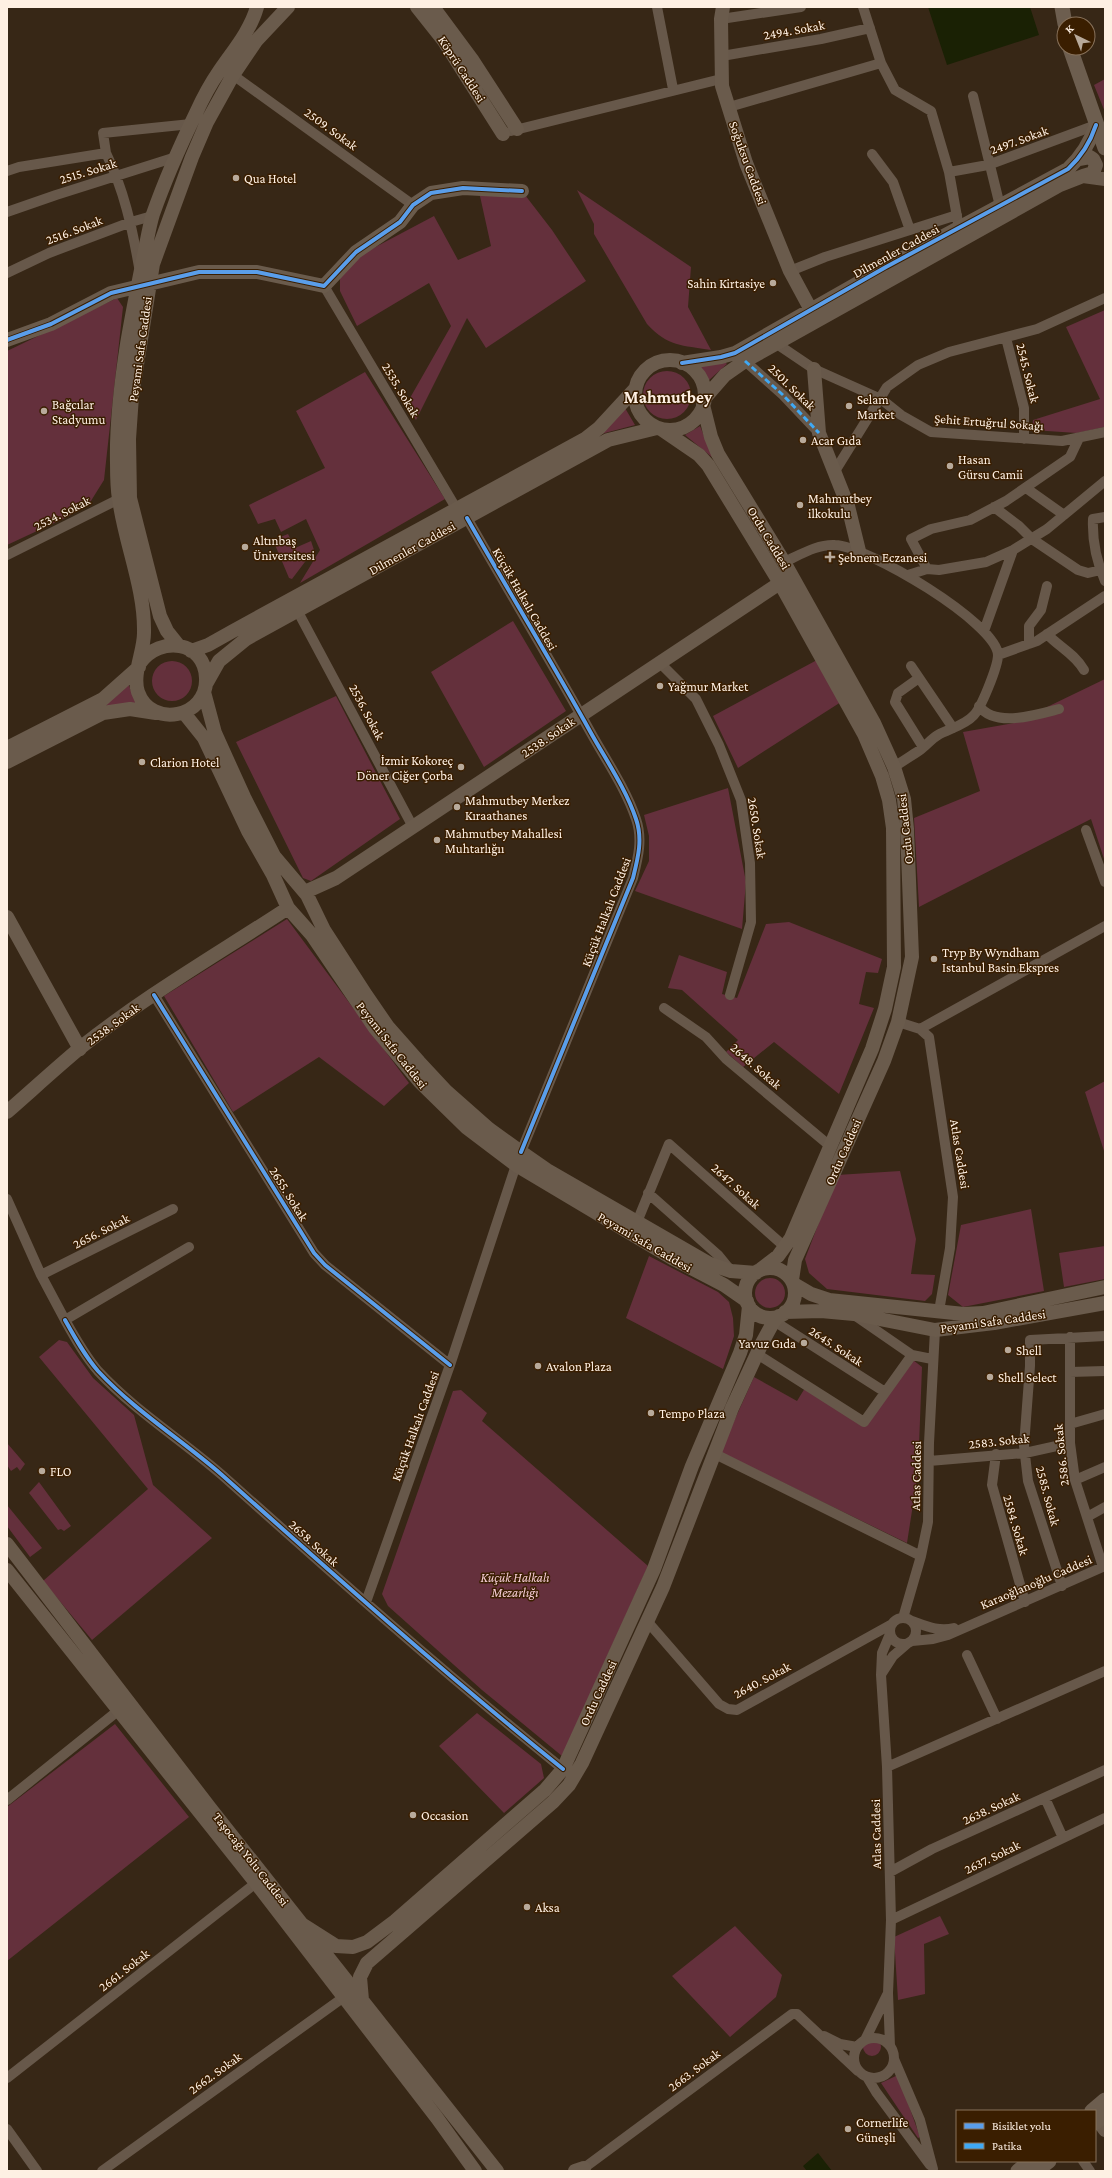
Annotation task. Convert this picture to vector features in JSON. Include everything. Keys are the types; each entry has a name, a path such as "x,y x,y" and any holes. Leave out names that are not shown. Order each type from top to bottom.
{"main road":[{"path":"143,285 140,272 152,216 176,157 216,76 242,39 257,7"},
{"name":"Peyami Safa Caddesi","path":"185,648 167,631 160,616 124,498 143,285 153,264 167,221 192,157 208,122 233,75 256,42 288,7"},
{"name":"Köprü Caddesi","path":"417,7 444,41 503,134"},
{"name":"Köprü Caddesi","path":"433,7 473,61 518,129"},
{"name":"Soğuksu Caddesi","path":"722,13 721,79 729,107 746,163 790,271 811,310"},
{"path":"1073,56 1105,148"},
{"name":"Dilmenler Caddesi","path":"682,363 721,357 735,352 811,310 958,221 1000,206 1068,169 1079,159 1090,142 1096,125"},
{"path":"1079,159 1090,157 1095,162 1096,169 1093,172 1083,176"},
{"name":"Dilmenler Caddesi","path":"704,402 725,375 746,361 1020,207 1060,185 1083,176 1105,179"},
{"path":"7,340 51,324 112,293 199,272 257,272 324,286 356,252 400,222 413,205 431,193 463,188 522,191"},
{"path":"667,361 682,363 693,369 704,386 704,402 699,415 691,423 682,428 671,430 659,429 641,416 635,398 635,389 641,375 653,365 667,361"},
{"path":"814,369 819,432 848,506 859,550"},
{"name":"Dilmenler Caddesi","path":"185,648 208,645 456,508 586,439 599,428 635,389"},
{"name":"Ordu Caddesi","path":"704,402 711,437 718,454 784,562 868,712 894,767 904,798 907,829 912,957 898,1022 884,1061 795,1260 793,1282"},
{"name":"Dilmenler Caddesi","path":"205,688 219,661 235,646 297,610 608,440 659,429"},
{"name":"Ordu Caddesi","path":"659,429 699,455 708,465 780,583 873,752 889,800 893,828 894,967 885,1009 872,1049 791,1238 786,1247 759,1271"},
{"path":"124,498 144,615 144,637 136,684 144,703 153,710 162,714"},
{"name":"2538. Sokak","path":"306,894 336,878 780,583"},
{"path":"7,748 103,699 139,665 151,651 159,647 185,648 203,665 206,674 205,688 196,705 184,713 162,714 130,710 103,713 7,762"},
{"name":"Peyami Safa Caddesi","path":"205,688 215,733 274,856 289,876 306,894 332,944 388,1026 446,1091 490,1129 518,1159 637,1222 710,1264 731,1271 759,1271"},
{"name":"Peyami Safa Caddesi","path":"184,713 204,738 248,831 290,909 312,935 375,1028 402,1062 441,1104 467,1128 518,1159 660,1251 724,1285 748,1304"},
{"path":"290,893 306,894 306,913 290,909 290,893"},
{"name":"2538. Sokak","path":"7,1112 80,1049 154,995 290,909"},
{"path":"7,917 80,1049"},
{"path":"778,1269 793,1282 794,1300 779,1316 762,1316 748,1304 746,1285 759,1271 778,1269"},
{"name":"Peyami Safa Caddesi","path":"793,1282 811,1294 829,1300 964,1314 983,1313 1105,1287"},
{"name":"Peyami Safa Caddesi","path":"779,1316 821,1311 854,1314 935,1330 994,1323 1105,1303"},
{"name":"Ordu Caddesi","path":"303,1925 336,1946 353,1947 367,1942 395,1920 545,1790 563,1769 636,1611 666,1539 692,1466 740,1353 746,1334 748,1304"},
{"path":"935,1330 928,1318 936,1311"},
{"name":"Ordu Caddesi","path":"362,2000 360,1977 367,1963 553,1802 570,1785 582,1763 677,1552 713,1453 757,1354 779,1316"},
{"name":"Taşocağı Yolu Caddesi","path":"7,1544 41,1586 123,1706 256,1883 437,2118 475,2171"},
{"name":"Taşocağı Yolu Caddesi","path":"7,1570 210,1808 497,2171"},
{"path":"1099,2120 1105,2100"},
{"path":"1018,2171 1029,2162"},
{"path":"1036,2171 1048,2162"}],"street":[{"path":"657,7 673,89"},
{"path":"722,13 801,7"},
{"path":"790,271 825,257 910,230 958,221 949,172 931,111 921,103 895,90 881,63 863,7"},
{"name":"2494. Sokak","path":"722,56 821,39 870,28"},
{"path":"729,107 881,63"},
{"name":"2509. Sokak","path":"233,75 413,205"},
{"path":"503,134 673,89 721,79"},
{"path":"973,96 988,165 1000,206"},
{"path":"140,272 131,222 117,176 106,153 103,132 191,124"},
{"name":"2497. Sokak","path":"949,172 988,165 1096,125"},
{"path":"7,171 19,167 106,153"},
{"path":"872,154 893,182 910,230"},
{"name":"2515. Sokak","path":"7,212 176,157"},
{"name":"2516. Sokak","path":"7,273 49,253 131,222 152,216"},
{"name":"2535. Sokak","path":"324,286 456,508"},
{"path":"835,471 881,399 887,387 918,365 949,352 1037,329 1105,298"},
{"name":"2545. Sokak","path":"1006,338 1024,408 1024,439"},
{"name":"Şehit Ertuğrul Sokağı","path":"777,344 814,369 881,399 901,415 931,432 1024,439 1062,440 1105,432"},
{"name":"2501. Sokak","path":"746,361 783,395 819,432"},
{"path":"927,569 911,539 931,530 970,520 1026,488 1070,457 1079,438"},
{"path":"908,575 927,569 939,570 986,562 1013,550 1032,539 1064,516 1105,481"},
{"path":"1026,488 1064,516"},
{"name":"2534. Sokak","path":"7,555 124,498"},
{"path":"994,507 1019,526 1032,539 1078,570 1088,573 1104,574 1094,550 1094,519 1105,517"},
{"name":"Küçük Halkalı Caddesi","path":"366,1602 450,1365 518,1159 633,878 640,845 636,818 581,715 466,518"},
{"path":"784,562 815,548 835,545 859,550 908,575 990,637 998,655 986,695 973,717 937,736 894,767"},
{"path":"984,631 1013,550"},
{"path":"1029,644 1029,626 1041,610 1047,586"},
{"path":"998,655 1029,644 1105,596"},
{"name":"2536. Sokak","path":"297,610 413,826"},
{"path":"1047,634 1058,646 1066,649 1079,661 1084,670"},
{"name":"2650. Sokak","path":"660,663 696,699 719,745 741,800 750,863 751,922 730,995"},
{"path":"911,666 952,728"},
{"path":"919,678 898,693 895,702 923,747"},
{"path":"979,706 986,713 998,718 1038,715 1059,709"},
{"path":"1086,830 1105,882"},
{"path":"898,1022 920,1029 1105,926"},
{"name":"2655. Sokak","path":"154,995 314,1253 325,1264 450,1365"},
{"name":"2648. Sokak","path":"664,1008 706,1037 726,1059 830,1146"},
{"name":"Atlas Caddesi","path":"920,1029 929,1037 954,1197 950,1248 936,1311"},
{"name":"2647. Sokak","path":"648,1193 670,1144 786,1247"},
{"path":"637,1222 648,1193 718,1255 731,1271"},
{"name":"2658. Sokak","path":"7,1199 41,1275 81,1349 98,1370 122,1394 198,1453 366,1602 563,1769"},
{"name":"2656. Sokak","path":"41,1275 173,1209"},
{"path":"65,1320 188,1247"},
{"path":"854,1314 912,1354 932,1359"},
{"name":"2645. Sokak","path":"779,1316 885,1392"},
{"name":"Atlas Caddesi","path":"908,1620 928,1522 932,1359 935,1330"},
{"path":"1070,1337 1105,1336"},
{"name":"2585. Sokak","path":"1062,1586 1028,1481 1025,1453 1030,1340 1070,1337"},
{"name":"2586. Sokak","path":"1070,1337 1070,1443 1075,1480 1104,1566"},
{"path":"757,1354 864,1422 912,1354"},
{"path":"1070,1372 1105,1371"},
{"path":"1070,1424 1105,1414"},
{"name":"2583. Sokak","path":"929,1461 996,1454 1025,1453 1070,1443"},
{"path":"713,1453 921,1556"},
{"name":"2584. Sokak","path":"996,1454 992,1485 1025,1602"},
{"path":"1075,1480 1105,1467"},
{"path":"1087,1517 1105,1507"},
{"name":"Karaoğlanoğlu Caddesi","path":"977,1621 1062,1586 1104,1566"},
{"path":"897,1620 908,1620 937,1630 946,1630 977,1621 948,1635 933,1639 910,1642 895,1641 891,1629 897,1620"},
{"path":"881,1675 893,1656 910,1642 916,1629 908,1620"},
{"name":"2640. Sokak","path":"647,1621 719,1704 728,1709 737,1710 891,1629"},
{"name":"Atlas Caddesi","path":"890,2046 888,1994 891,1920 890,1872 887,1767 881,1675 882,1653 891,1629"},
{"path":"967,1655 997,1719"},
{"path":"887,1767 1105,1671"},
{"path":"7,1800 123,1706"},
{"name":"2638. Sokak","path":"890,1872 909,1860 1105,1770"},
{"path":"1045,1798 1063,1838"},
{"name":"2637. Sokak","path":"891,1920 1105,1818"},
{"name":"2661. Sokak","path":"7,2078 256,1883"},
{"name":"Atlas Caddesi","path":"861,2043 888,1994"},
{"name":"2662. Sokak","path":"102,2171 344,1997"},
{"name":"2663. Sokak","path":"581,2170 792,2014 797,2014 819,2034"},
{"path":"819,2034 840,2044 861,2043 876,2038 886,2042 890,2046 920,2120 934,2170"},
{"path":"819,2034 858,2071 867,2077 876,2092 934,2170"},
{"path":"858,2071 854,2059 861,2043"},
{"path":"867,2077 879,2077 885,2074 889,2070 894,2059"},
{"path":"7,2129 37,2171"},
{"path":"1084,2162 1090,2171"}],"green space":[{"path":"1105,79 1105,112 1094,85"},
{"path":"478,187 525,195 552,230 586,281 486,348 467,318 416,420 406,405 451,326 429,283 357,326 340,291 340,277 351,260 434,216 458,260 491,246"},
{"path":"577,190 691,267 688,307 711,350 676,344 662,337 647,324 594,234 594,224"},
{"name":"Bağcılar Stadyumu","path":"117,298 123,307 104,480 89,504 67,517 7,545 7,351"},
{"path":"1105,310 1105,427 1077,433 1032,430 1033,420 1100,399 1066,327"},
{"path":"725,362 727,364 708,381 699,366"},
{"path":"662,371 672,371 681,375 687,381 690,386 690,404 681,415 672,419 662,419 653,415 647,409 643,400 643,390 647,381 653,375"},
{"path":"365,372 445,499 300,583 320,550 306,519 281,532 275,519 258,524 249,505 325,468 296,411"},
{"path":"625,408 635,425 601,434"},
{"path":"700,426 713,458 685,435"},
{"path":"288,534 295,548 311,541 314,550 292,579 289,578 273,540"},
{"path":"513,621 566,711 484,767 431,672"},
{"path":"817,660 841,702 738,768 713,716"},
{"path":"176,661 183,664 189,670 192,681 191,689 183,698 176,701 168,701 161,698 153,689 152,677 155,670 164,662"},
{"path":"1105,679 1105,862 1091,819 919,907 914,818 980,791 963,732 1014,723"},
{"path":"127,681 137,705 101,707"},
{"path":"336,696 400,819 311,881 303,878 236,742"},
{"path":"728,788 746,882 742,929 635,891 649,861 649,836 644,815"},
{"path":"287,919 409,1083 384,1106 319,1057 233,1112 164,996"},
{"path":"789,922 882,959 878,973 866,972 859,1004 874,1008 839,1094 774,1042 743,1067 726,1052 738,1040 682,990 668,988 679,955 727,972 722,994 737,998 766,924"},
{"path":"1105,1081 1105,1154 1085,1092"},
{"path":"900,1171 916,1239 911,1274 935,1275 932,1294 925,1301 827,1289 809,1273 805,1259 837,1175"},
{"path":"1031,1209 1044,1291 963,1307 948,1295 961,1225"},
{"path":"1105,1246 1105,1279 1064,1287 1059,1253"},
{"path":"649,1256 718,1292 729,1302 733,1318 734,1336 723,1369 626,1318"},
{"path":"770,1278 781,1282 785,1293 781,1304 770,1308 759,1304 755,1293 759,1282"},
{"path":"59,1340 67,1342 93,1378 134,1415 153,1485 212,1538 92,1640 43,1581 148,1489 39,1357"},
{"path":"913,1360 922,1367 918,1472 907,1543 720,1452 754,1377 797,1401 805,1388 865,1425"},
{"name":"Küçük Halkalı Mezarlığı","path":"461,1390 487,1413 482,1421 648,1566 562,1756 482,1690 388,1606 382,1594 453,1391"},
{"path":"7,1443 25,1464 20,1471 17,1467 11,1471 7,1465"},
{"path":"39,1482 71,1526 64,1531 61,1529 58,1530 29,1493"},
{"path":"7,1505 42,1548 30,1557 7,1526"},
{"path":"477,1713 541,1764 544,1778 504,1813 439,1746"},
{"path":"115,1724 189,1817 7,1961 7,1807"},
{"path":"940,1916 949,1934 924,1944 925,1994 898,2000 894,1937"},
{"path":"735,1926 782,1975 776,1997 730,2037 672,1976"},
{"path":"872,2038 878,2041 881,2047 878,2053 872,2056 866,2053 863,2047 866,2041"},
{"path":"898,2075 920,2137 918,2138 881,2083"}],"shaded area":[{"path":"928,7 1030,7 1039,35 947,65"},
{"path":"818,2153 832,2171 807,2171 803,2166"}],"marked path":[{"path":"745,361 783,395 819,433"}],"cycle path":[{"path":"682,363 721,357 735,353 886,267 1068,169 1085,149 1096,125"},
{"path":"7,340 51,324 111,293 199,272 257,272 324,286 356,252 400,222 413,205 431,193 463,188 522,191"},
{"path":"467,518 561,679 621,786 632,808 639,834 638,856 633,878 521,1152"},
{"path":"154,995 314,1253 325,1265 450,1365"},
{"path":"65,1320 80,1347 93,1365 112,1386 207,1462 433,1661 563,1769"}],"place":[{"name":"Qua Hotel","path":"236,178"},
{"name":"Sahin Kirtasiye","path":"773,283"},
{"name":"Selam Market","path":"849,406"},
{"name":"Bağcılar Stadyumu","path":"44,411"},
{"name":"Acar Gıda","path":"803,440"},
{"name":"Hasan Gürsu Camii","path":"950,466"},
{"name":"Mahmutbey ilkokulu","path":"800,505"},
{"name":"Altınbaş Üniversitesi","path":"245,547"},
{"name":"Şebnem Eczanesi","path":"830,557"},
{"name":"Yağmur Market","path":"660,686"},
{"name":"Clarion Hotel","path":"142,762"},
{"name":"İzmir Kokoreç Döner Ciğer Çorba","path":"461,767"},
{"name":"Mahmutbey Merkez Kıraathanes","path":"457,807"},
{"name":"Mahmutbey Mahallesi Muhtarlığıı","path":"437,840"},
{"name":"Tryp By Wyndham Istanbul Basin Ekspres","path":"934,959"},
{"name":"Yavuz Gıda","path":"804,1343"},
{"name":"Shell","path":"1008,1350"},
{"name":"Avalon Plaza","path":"538,1366"},
{"name":"Shell Select","path":"990,1377"},
{"name":"Tempo Plaza","path":"651,1413"},
{"name":"FLO","path":"42,1471"},
{"name":"Occasion","path":"413,1815"},
{"name":"Aksa","path":"527,1907"},
{"name":"Cornerlife Güneşli","path":"848,2129"}],"district":[{"name":"Mahmutbey","path":"668,397"}]}
